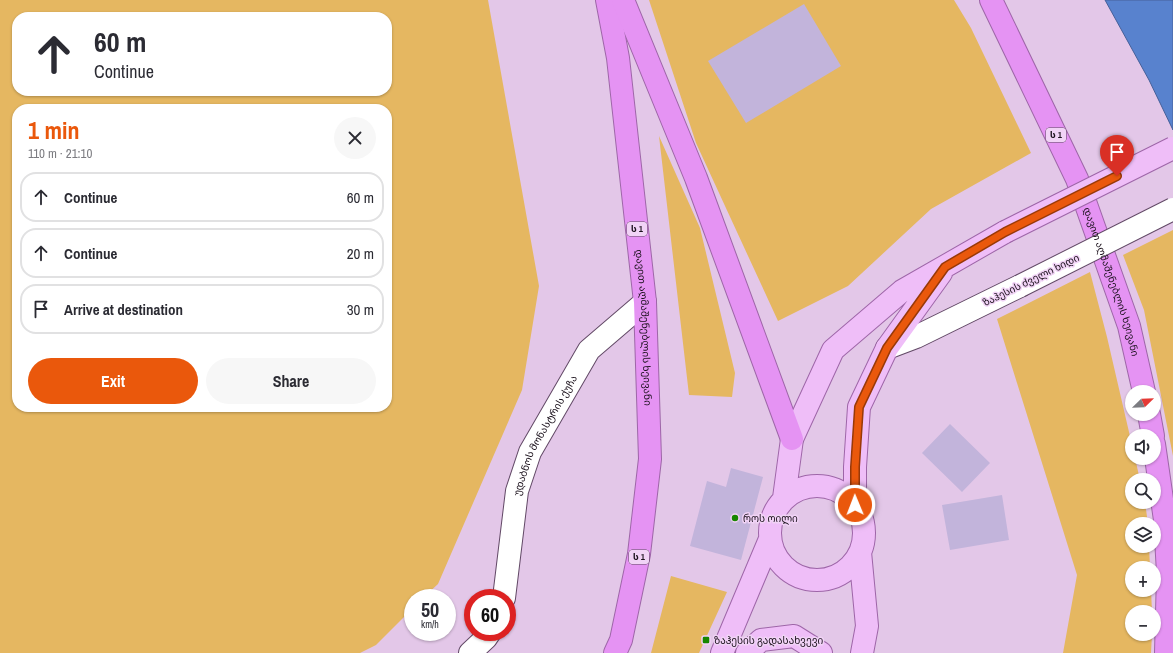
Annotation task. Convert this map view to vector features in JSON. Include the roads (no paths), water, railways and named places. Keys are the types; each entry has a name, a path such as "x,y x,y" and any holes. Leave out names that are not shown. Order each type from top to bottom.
{"highway":[{"name":"დავით აღმაშენებლის ხეივანი","path":"607,0 618,58 645,302 650,459 639,554 621,640 615,653"},
{"path":"623,0 696,178 792,439"},
{"name":"დავით აღმაშენებლის ხეივანი","path":"991,0 1077,179 1129,326 1142,385"},
{"path":"1157,465 1165,520 1168,574 1166,653"}],"main road":[{"path":"784,498 792,439 834,350 902,291 1005,232 1173,148"},
{"path":"855,505 855,467 859,407 887,348 945,267"},
{"path":"722,653 770,539 772,517 784,498 795,490 808,486 822,485 835,489 846,495 855,505 861,516 864,528 864,540 860,552 852,565 840,574 826,580 810,580 795,576 783,566 774,554 770,539"},
{"path":"860,552 867,626 862,653"},
{"path":"747,653 761,640 794,636 821,653"}],"street":[{"name":"ზაჰესის ძველი ხიდი","path":"887,348 916,337 1173,209"},
{"name":"უდაბნოს მონასტრის ქუჩა","path":"505,589 517,491 530,452 589,350 645,302"},
{"path":"470,653 483,641"}],"water":[{"path":"1105,0 1173,0 1173,130 1149,80"}],"place":[{"name":"როს ოილი","path":"735,518"},
{"name":"ზაჰესის გადასახვევი","path":"706,640"}]}
